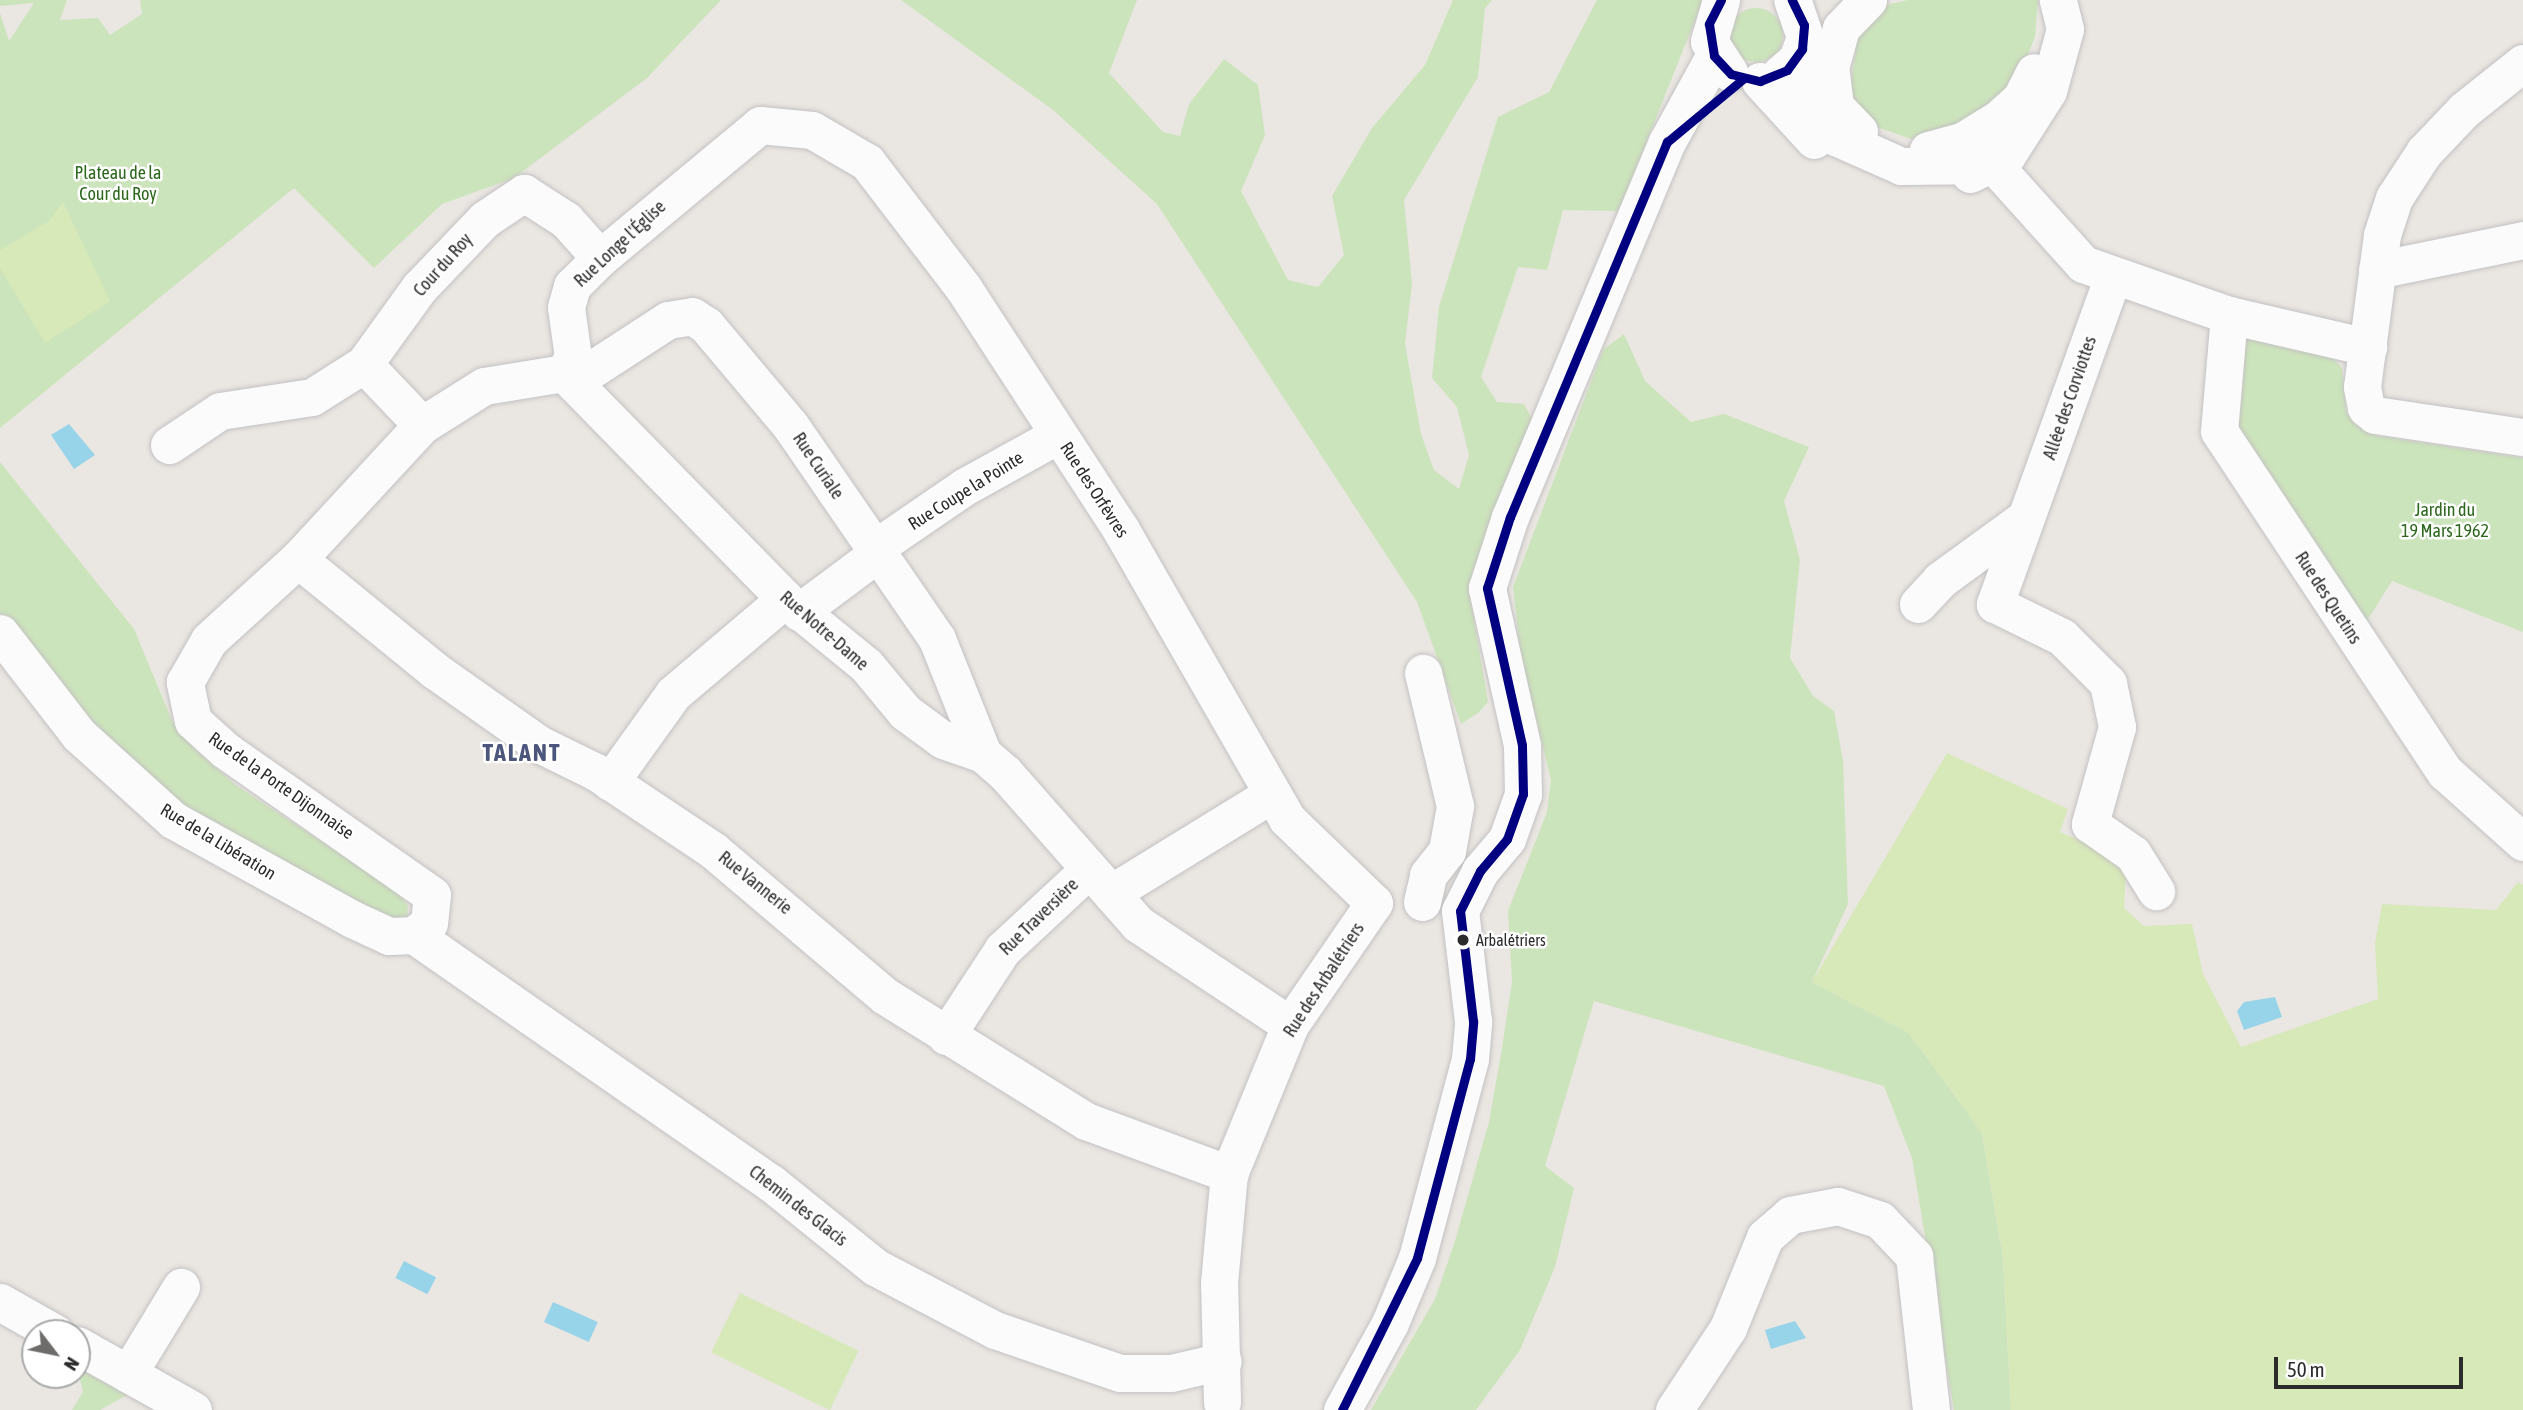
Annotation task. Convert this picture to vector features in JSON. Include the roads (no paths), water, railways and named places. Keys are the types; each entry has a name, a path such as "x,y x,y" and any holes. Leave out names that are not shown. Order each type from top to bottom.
{"street":[{"path":"1342,1410 1390,1323 1417,1258 1470,1059 1473,1021 1460,911 1469,887 1507,839 1523,793 1522,745 1488,588 1510,517 1667,142 1714,56 1709,24 1721,0"},
{"path":"1868,0 1835,41 1830,80 1840,113 1882,142 1925,150 1975,134 2021,98 2042,50"},
{"path":"1714,56 1751,80 1819,145 1869,175 1931,184 1994,166 2019,140 2052,81 2065,29 2055,0"},
{"path":"1994,166 2033,92 2055,0"},
{"path":"1667,142 1751,80 1806,21"},
{"path":"1806,21 1814,114 1858,150 1911,167 1965,161 1994,166 2083,264 2229,315 2368,347"},
{"path":"2523,63 2464,110 2406,176 2386,219 2362,394 2375,415 2523,438"},
{"name":"Rue Longe l'Église","path":"569,377 573,357 566,307 572,286 600,258 729,146 773,122"},
{"name":"Rue des Orfèvres","path":"773,122 812,130 867,162 964,289 1121,530 1272,794 1310,845 1374,903"},
{"name":"Cour du Roy","path":"365,364 419,288 485,219 524,193 566,220 600,258"},
{"path":"2377,270 2523,240"},
{"name":"Allée des Corviottes","path":"1995,604 2113,276"},
{"name":"Rue des Quetins","path":"2229,315 2219,431 2445,772 2523,842"},
{"name":"Rue Curiale","path":"569,377 668,320 692,316 736,356 790,425 937,639 983,754"},
{"path":"169,445 220,411 312,397 365,364 422,425"},
{"path":"298,559 422,425 484,386 569,377"},
{"name":"Rue Notre-Dame","path":"569,377 792,606 866,665 905,712 943,740 983,754 1100,882 1171,951 1290,1025"},
{"name":"Rue Coupe la Pointe","path":"610,782 673,694 792,606 876,551 964,487 1058,435"},
{"path":"2025,519 1929,592 1995,604 2062,637 2108,683 2117,727 2090,824 2133,854 2156,891"},
{"name":"Rue Vannerie","path":"298,559 445,678 539,744 610,782 714,851 884,996 1086,1121 1229,1174"},
{"name":"Rue de la Porte Dijonnaise","path":"298,559 209,640 185,682 186,702 192,721 225,750 432,895 429,923 414,935"},
{"name":"Rue de la Libération","path":"0,633 79,735 173,820 352,919 388,936 414,935"},
{"path":"1422,902 1428,875 1447,851 1454,806 1423,673"},
{"name":"Rue Traversière","path":"946,1036 1003,949 1100,882 1272,794"},
{"path":"1374,903 1422,902 1460,911"},
{"name":"Rue des Arbalétriers","path":"1222,1402 1219,1283 1229,1174 1290,1025 1374,903"},
{"name":"Chemin des Glacis","path":"414,935 771,1183 876,1267 983,1324 1120,1373 1171,1373 1223,1361"},
{"path":"1674,1410 1728,1328 1765,1237 1790,1215 1838,1206 1880,1220 1914,1256 1931,1410"},
{"path":"128,1374 181,1287"},
{"path":"0,1302 30,1319"},
{"path":"91,1353 193,1410"}],"water":[{"path":"69,424 95,455 74,469 51,435"},
{"path":"2275,997 2282,1017 2244,1030 2237,1011 2244,1002"},
{"path":"404,1261 436,1277 427,1294 395,1278"},
{"path":"553,1302 598,1322 589,1342 544,1322"},
{"path":"1795,1321 1806,1338 1771,1349 1765,1330"}],"place":[{"name":"Arbalétriers","path":"1463,940"}],"district":[{"name":"TALANT","path":"522,753"}],"park label":[{"name":"Plateau de la Cour du Roy","path":"118,184"},
{"name":"Jardin du 19 Mars 1962","path":"2445,521"}]}
